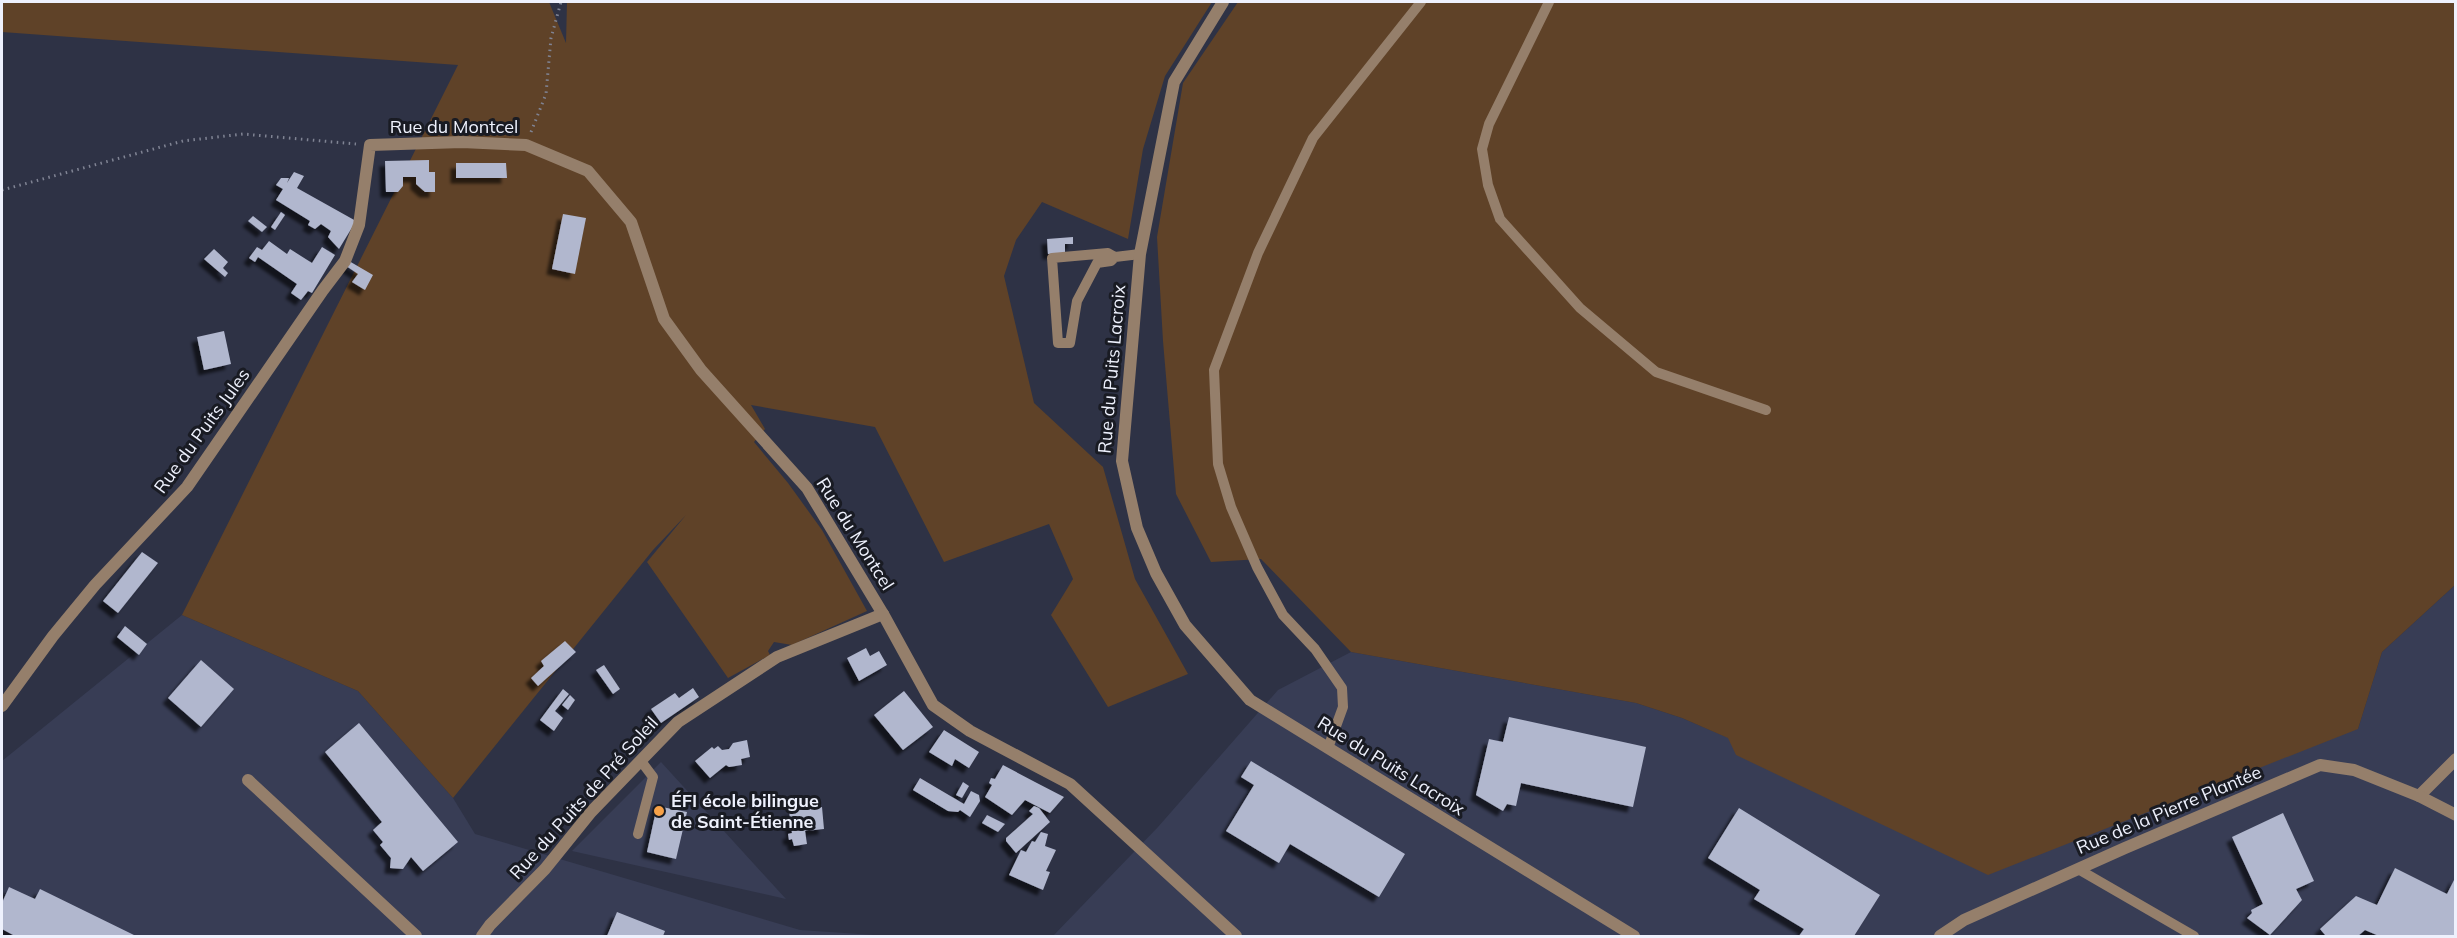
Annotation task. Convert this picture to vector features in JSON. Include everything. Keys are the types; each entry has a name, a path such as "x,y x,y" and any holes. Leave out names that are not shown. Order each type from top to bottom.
{"street":[{"name":"Rue du Puits Lacroix","path":"1223,2 1174,82 1140,254 1122,460 1137,528 1156,573 1185,625 1250,700 1634,936"},
{"name":"Rue du Montcel","path":"370,145 462,142 526,145 588,171 631,222 664,319 701,370 807,488 883,614 933,705 970,731 1070,784 1236,936"},
{"name":"Rue du Puits Jules","path":"2,706 53,636 95,585 188,487 322,290 345,261 359,225 370,145"},
{"name":"Rue du Puits de Pré Soleil","path":"482,936 545,869 591,812 678,722 777,657 883,614"},
{"path":"2419,796 2456,759"},
{"name":"Rue de la Pierre Plantée","path":"1940,936 1964,920 2320,765 2354,770 2419,796 2456,815"},
{"path":"248,780 416,936"}],"lane":[{"path":"1328,748 1343,707 1342,688 1315,649 1283,615 1257,567 1231,507 1218,464 1214,370 1258,253 1313,138 1421,2"},
{"path":"1550,2 1489,124 1482,149 1488,185 1500,219 1580,308 1656,372 1766,410"},
{"path":"1115,257 1108,253 1052,258 1058,343 1070,343 1077,302 1097,263 1111,261 1115,257 1140,254"},
{"path":"638,834 653,777 641,761"},
{"path":"2078,869 2194,936"}],"path":[{"path":"526,145 546,94 551,38 561,2"},
{"path":"2,190 183,141 243,134 370,145"}],"shaded area":[{"path":"2,2 549,2 566,43 567,2 1212,2 1165,76 1143,149 1128,239 1042,202 1016,240 1004,276 1034,403 1103,467 1135,579 1188,674 1108,707 1051,615 1073,579 1049,524 944,562 875,427 751,405 765,429 754,442 788,483 822,530 867,611 792,645 774,642 768,651 770,655 728,678 647,562 686,515 653,550 453,798 358,691 182,615 458,65 2,32"},
{"path":"1238,2 2455,2 2455,585 2382,652 2358,729 1988,875 1736,755 1728,738 1682,718 1636,703 1351,652 1261,559 1211,562 1176,494 1157,237 1183,83"},
{"path":"2455,585 2455,936 1053,936 1158,827 1278,690 1351,652 1636,703 1682,718 1729,738 2358,729 2382,652"},
{"path":"182,615 358,691 453,798 475,834 800,930 889,936 2,936 2,761"},
{"name":"ÉFI école bilingue de Saint-Étienne","path":"661,762 786,899 572,851"}],"building":[{"path":"429,160 429,172 435,172 435,192 425,192 416,184 416,177 403,177 403,186 398,192 386,192 385,161"},
{"path":"456,163 506,163 507,178 456,178"},
{"path":"294,172 304,176 297,188 356,221 339,249 328,237 331,231 321,224 315,229 308,225 310,221 276,200 283,189 276,185 281,178 289,178 287,183"},
{"path":"281,212 285,215 275,230 271,227"},
{"path":"563,214 586,218 575,274 552,269"},
{"path":"253,216 267,227 262,232 248,221"},
{"path":"1073,237 1073,244 1065,244 1065,253 1048,254 1047,239"},
{"path":"269,241 287,254 290,249 312,263 322,247 335,255 312,293 308,291 301,300 291,293 297,284 258,257 255,262 249,258 257,247 262,250"},
{"path":"214,249 228,262 223,268 228,273 225,277 204,259"},
{"path":"349,261 373,275 365,290 352,282 358,274 346,266"},
{"path":"224,331 231,364 204,370 197,337"},
{"path":"142,552 158,563 118,613 103,601"},
{"path":"125,626 147,644 139,655 117,637"},
{"path":"565,641 576,652 538,686 531,678 544,666 541,661"},
{"path":"866,648 870,656 879,651 887,665 859,681 847,658"},
{"path":"201,660 234,689 201,727 168,698"},
{"path":"604,665 620,689 613,694 596,670"},
{"path":"693,688 699,697 661,723 651,709 675,693 679,698"},
{"path":"563,689 569,694 555,711 563,718 554,731 540,720"},
{"path":"904,691 933,727 903,750 874,715"},
{"path":"570,695 575,700 568,710 562,705"},
{"path":"1509,717 1646,747 1633,807 1521,783 1516,806 1507,804 1503,811 1476,795 1489,739 1503,742"},
{"path":"359,723 458,842 423,871 411,857 403,869 390,868 391,858 380,845 383,842 373,830 382,822 325,752"},
{"path":"944,730 979,752 969,768 955,759 952,766 929,752"},
{"path":"747,740 750,757 741,759 742,765 729,767 726,765 710,778 695,761 712,747 714,749 718,746 722,750 729,749 733,743"},
{"path":"1251,761 1405,854 1379,897 1290,844 1279,863 1226,831 1254,785 1241,777"},
{"path":"1003,765 1064,797 1050,813 1025,800 1012,815 985,797 992,785 989,783 991,778 995,779"},
{"path":"920,778 964,804 971,791 979,795 980,801 970,817 960,810 958,812 948,811 913,790"},
{"path":"963,782 969,786 962,798 956,795"},
{"path":"657,806 687,812 676,859 647,852"},
{"path":"1034,806 1039,808 1050,822 1016,853 1006,838 1033,814 1029,811"},
{"path":"822,807 824,829 805,831 807,844 794,846 788,834 792,833 789,811"},
{"path":"1739,808 1880,895 1854,936 1799,936 1804,929 1754,899 1760,890 1708,858"},
{"path":"2283,813 2314,881 2296,889 2302,900 2270,935 2247,918 2252,913 2251,910 2263,904 2232,837"},
{"path":"987,815 1005,824 998,832 982,823"},
{"path":"1041,832 1048,834 1045,846 1056,850 1046,871 1050,872 1043,890 1009,875 1021,850 1026,852"},
{"path":"2395,868 2447,894 2456,876 2456,936 2379,936 2365,930 2358,936 2326,936 2320,929 2356,896 2377,905"},
{"path":"9,887 35,899 40,889 136,936 15,936 2,929 2,903"},
{"path":"617,912 665,931 663,936 607,936"}],"place":[{"name":"ÉFI école bilingue de Saint-Étienne","path":"659,811"}]}
